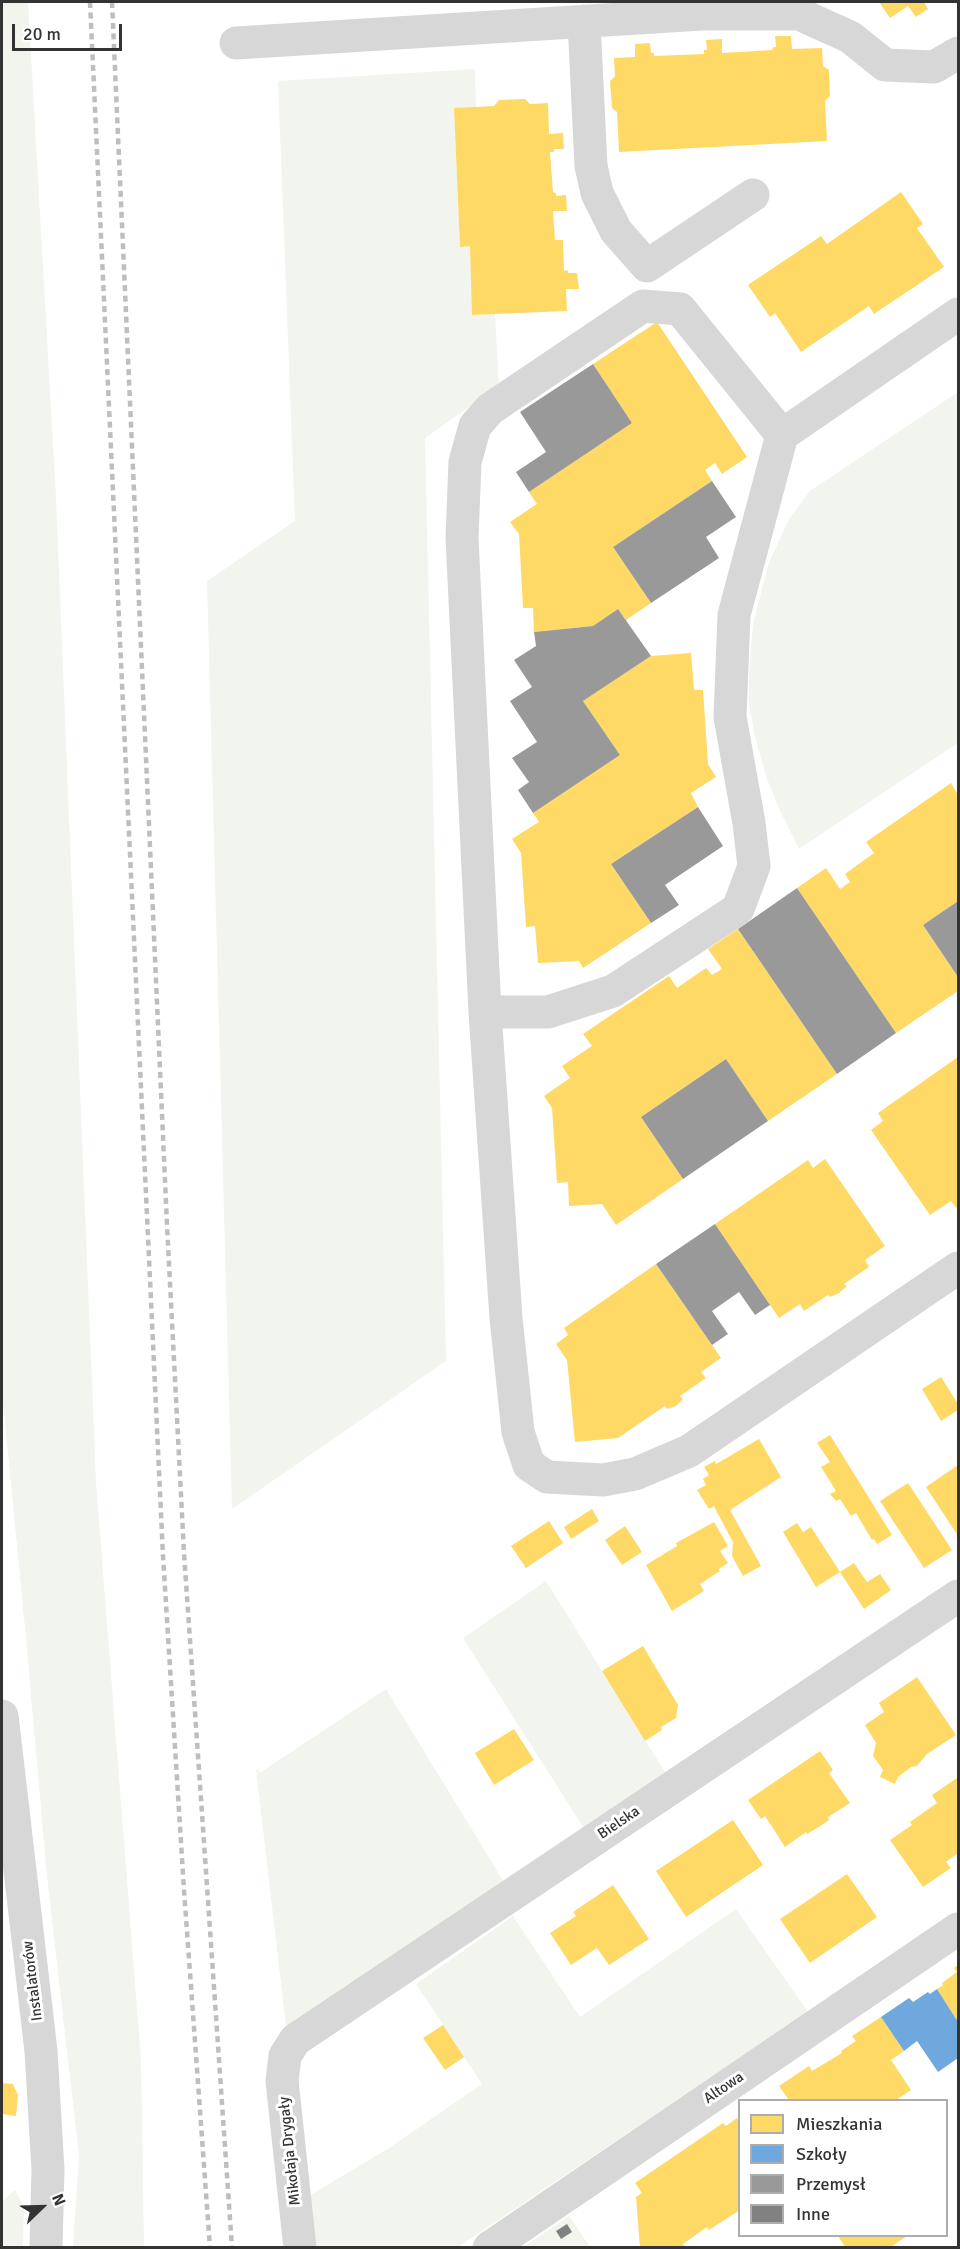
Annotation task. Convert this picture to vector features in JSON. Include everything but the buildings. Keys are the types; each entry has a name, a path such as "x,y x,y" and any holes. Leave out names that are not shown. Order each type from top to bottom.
{"street":[{"path":"236,44 584,21 702,8 799,14 850,37 885,65 934,68 958,53"},
{"path":"584,21 591,166 597,193 616,231 647,266 753,195"},
{"path":"782,435 680,309 643,306 490,409 475,426 465,462 462,538 485,1012 506,1318 518,1432 529,1465 547,1477 603,1480 635,1474 689,1451 958,1268"},
{"path":"485,1012 548,1012 614,990 738,909 754,866 749,823 730,717 734,615 782,435 958,314"},
{"name":"Bielska","path":"285,2056 295,2040 958,1596"},
{"name":"Instalatorów","path":"2,1716 41,2051 48,2170 46,2247"},
{"name":"Altowa","path":"489,2247 958,1929"},
{"name":"Mikołaja Drygały","path":"285,2056 282,2081 300,2247"}],"shaded area":[{"path":"2,2 28,2 56,497 96,1482 141,2060 144,2247 73,2247 79,2156 47,1876 2,1392"},
{"path":"475,69 476,107 454,108 460,246 470,246 473,315 495,314 499,386 425,438 446,1361 232,1509 207,581 295,521 278,81"},
{"path":"958,392 958,743 799,849 767,779 755,737 749,704 753,625 768,565 789,519 810,491"},
{"path":"546,1581 668,1777 587,1833 463,1638"},
{"path":"386,1689 507,1887 287,2035 256,1769 261,1772"},
{"path":"736,1909 808,2012 458,2247 315,2247 304,2199 389,2148 482,2084 416,1984 513,1916 580,2017"},
{"path":"15,2190 24,2207 23,2247 2,2247 2,2202"},
{"path":"569,2216 590,2247 522,2248"}],"railway":[{"path":"90,2 163,1556 210,2248"},
{"path":"112,2 184,1553 232,2248"}]}
